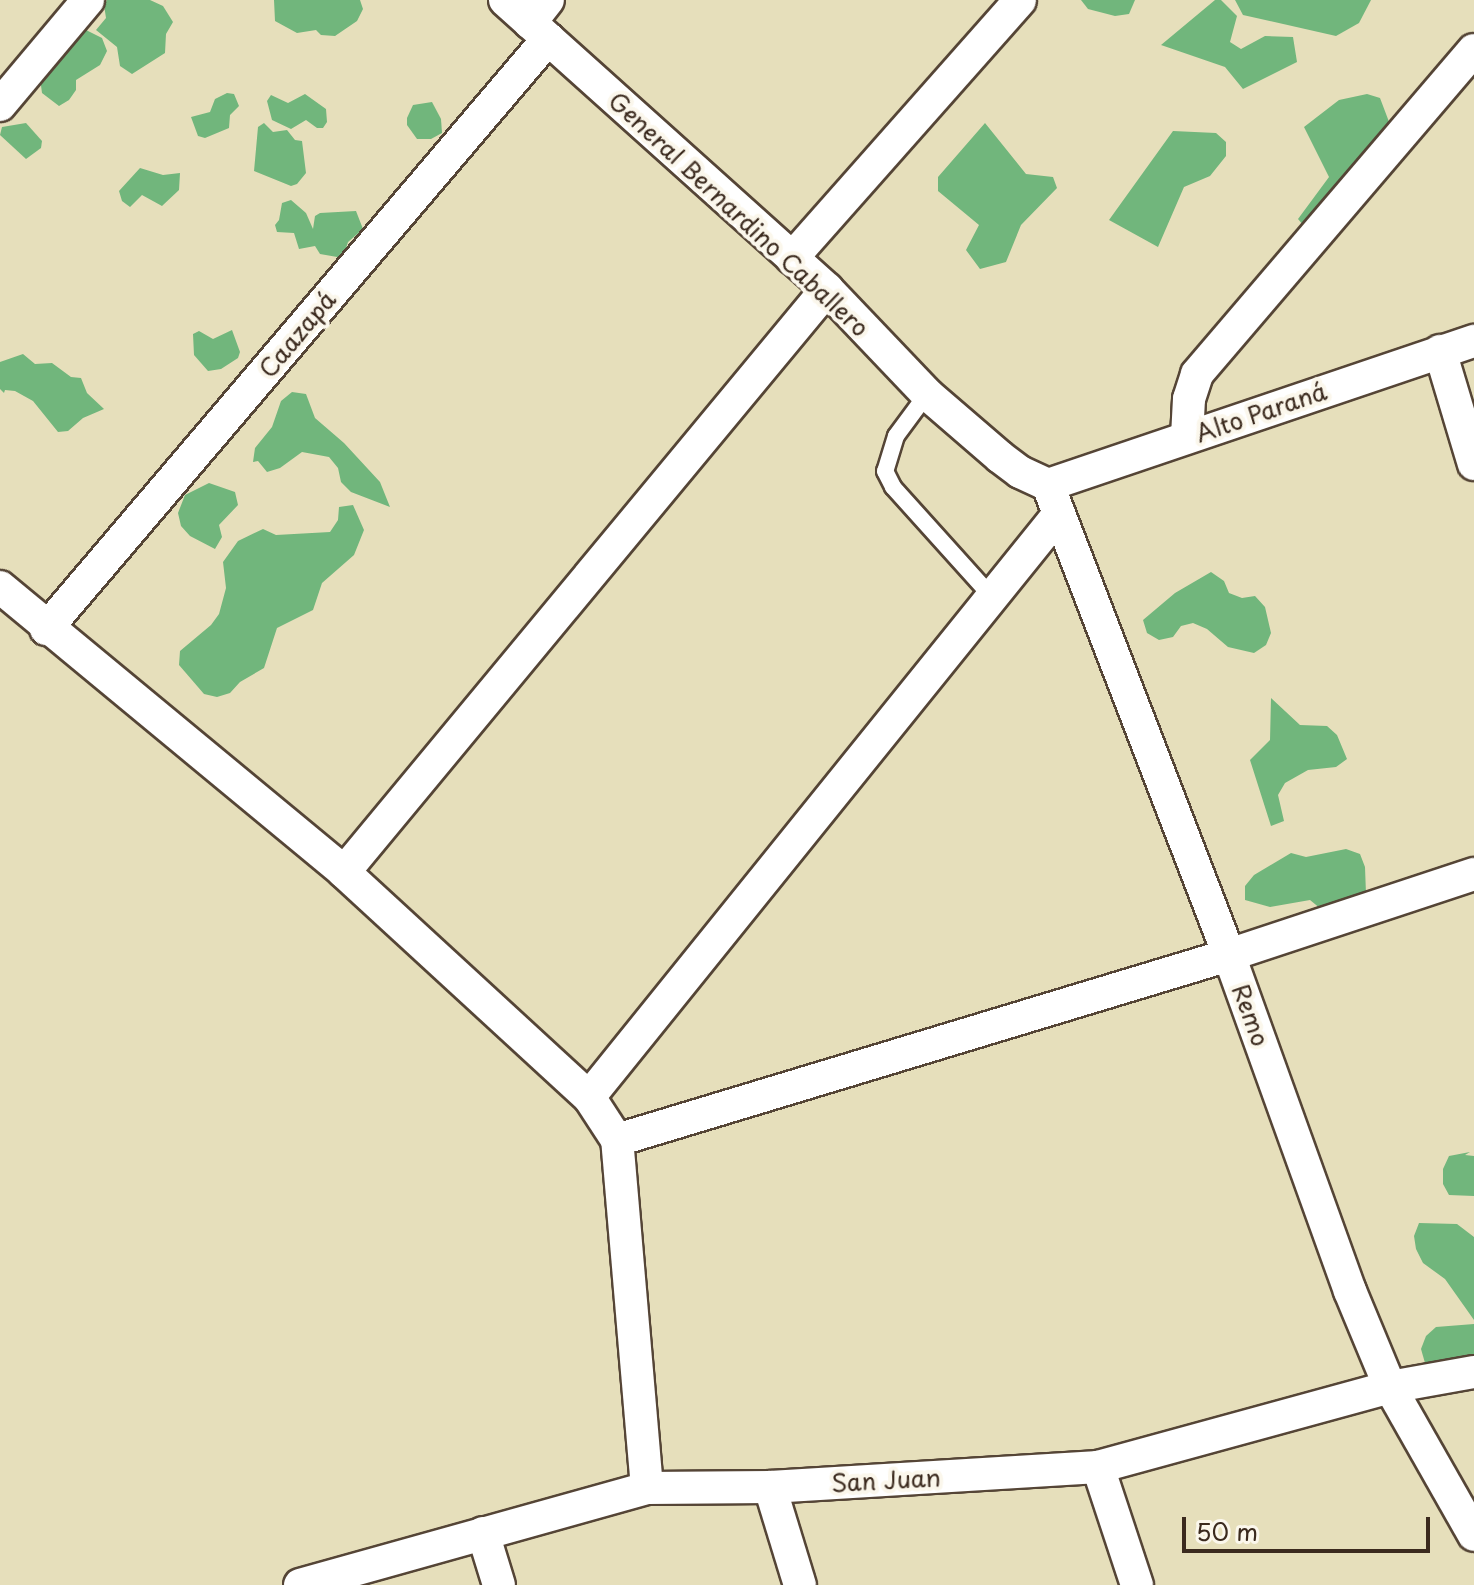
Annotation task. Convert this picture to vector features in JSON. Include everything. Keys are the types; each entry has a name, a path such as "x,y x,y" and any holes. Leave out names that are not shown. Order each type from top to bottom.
{"street":[{"path":"0,105 88,0"},
{"name":"General Bernardino Caballero","path":"505,0 542,20 827,289 927,394 1054,499"},
{"path":"792,258 1020,0"},
{"name":"Caazapá","path":"46,629 542,20"},
{"path":"1187,437 1189,399 1197,374 1474,50"},
{"path":"344,872 827,289"},
{"name":"Alto Paraná","path":"1054,499 1187,437 1474,341"},
{"path":"1440,351 1474,464"},
{"path":"589,1097 991,596 1054,499"},
{"name":"Remo","path":"1054,499 1229,955 1350,1291 1390,1387 1474,1535"},
{"path":"0,587 46,629 344,872 589,1097 617,1140 647,1488"},
{"path":"617,1140 1229,955 1474,874"},
{"name":"San Juan","path":"300,1585 647,1488 770,1487 1098,1467 1390,1387 1474,1372"},
{"path":"1098,1467 1137,1585"},
{"path":"770,1487 800,1585"},
{"path":"483,1533 499,1585"}],"lane":[{"path":"927,394 896,436 885,471 893,487 991,596"}],"green space":[{"path":"107,0 150,0 163,6 173,22 166,34 165,53 132,74 120,66 117,47 96,30 106,18 104,5"},
{"path":"274,0 360,0 363,9 357,21 335,36 321,35 316,30 297,33 275,21"},
{"path":"1081,0 1135,0 1129,14 1115,16 1088,9"},
{"path":"1215,0 1221,0 1237,16 1230,42 1241,49 1265,36 1293,37 1297,62 1243,89 1225,67 1161,45"},
{"path":"1235,0 1371,0 1359,23 1336,36 1243,15"},
{"path":"80,27 102,38 107,51 100,65 76,80 76,90 69,100 59,106 42,93 40,78"},
{"path":"227,93 234,94 239,106 230,115 229,128 205,138 198,136 191,117 210,112 215,99"},
{"path":"305,94 326,109 327,122 323,128 317,128 306,120 291,129 272,120 267,101 271,95 288,103"},
{"path":"1367,94 1380,98 1394,135 1315,239 1298,219 1329,177 1304,127 1339,100"},
{"path":"432,102 441,119 442,133 431,139 417,139 407,125 407,118 413,105"},
{"path":"26,123 42,141 41,148 26,159 0,135 2,127"},
{"path":"264,123 273,132 287,130 295,140 302,141 306,173 297,184 291,186 254,171 258,127"},
{"path":"985,123 1026,174 1053,177 1057,188 1021,225 1006,262 980,269 966,250 979,225 938,191 938,177"},
{"path":"1173,131 1216,133 1226,142 1226,156 1210,176 1184,187 1158,247 1109,220"},
{"path":"140,168 163,175 180,173 179,190 162,206 142,195 130,207 122,201 119,191"},
{"path":"291,200 306,213 313,229 315,216 320,213 356,211 363,229 348,242 343,258 320,254 315,246 299,249 294,233 277,232 275,225 282,203"},
{"path":"232,330 240,352 238,358 221,369 208,371 194,355 193,334 199,331 213,339"},
{"path":"23,354 35,364 52,363 71,377 81,378 87,393 104,409 83,418 68,431 58,432 33,401 15,391 5,390 4,393 0,389 0,362"},
{"path":"292,392 306,394 315,418 344,443 380,482 390,507 351,492 341,482 338,468 329,457 302,452 280,468 267,472 258,461 253,462 255,448 272,427 281,401"},
{"path":"209,483 235,492 238,505 219,525 222,537 215,549 190,536 181,526 178,513 185,495"},
{"path":"353,505 364,530 354,555 322,583 313,610 277,628 264,668 240,682 230,693 217,697 204,694 179,665 180,651 211,625 219,614 226,588 223,562 238,541 263,529 276,535 330,532 338,520 339,507"},
{"path":"1211,572 1224,581 1229,593 1242,598 1255,596 1265,607 1271,633 1266,645 1254,653 1228,647 1207,629 1193,623 1181,626 1173,637 1159,640 1147,633 1143,620 1175,593"},
{"path":"1271,698 1300,725 1327,726 1337,735 1347,759 1336,767 1308,770 1285,783 1278,795 1284,821 1271,826 1250,760 1270,740"},
{"path":"1346,849 1360,854 1365,867 1366,894 1321,909 1310,900 1270,907 1245,900 1245,886 1254,875 1291,853 1306,857"},
{"path":"1470,1152 1465,1155 1474,1156 1474,1196 1449,1195 1443,1184 1443,1169 1449,1156"},
{"path":"1419,1223 1457,1224 1474,1237 1474,1320 1445,1279 1423,1263 1414,1236"},
{"path":"1474,1324 1474,1363 1425,1363 1421,1349 1426,1336 1436,1327"}]}
